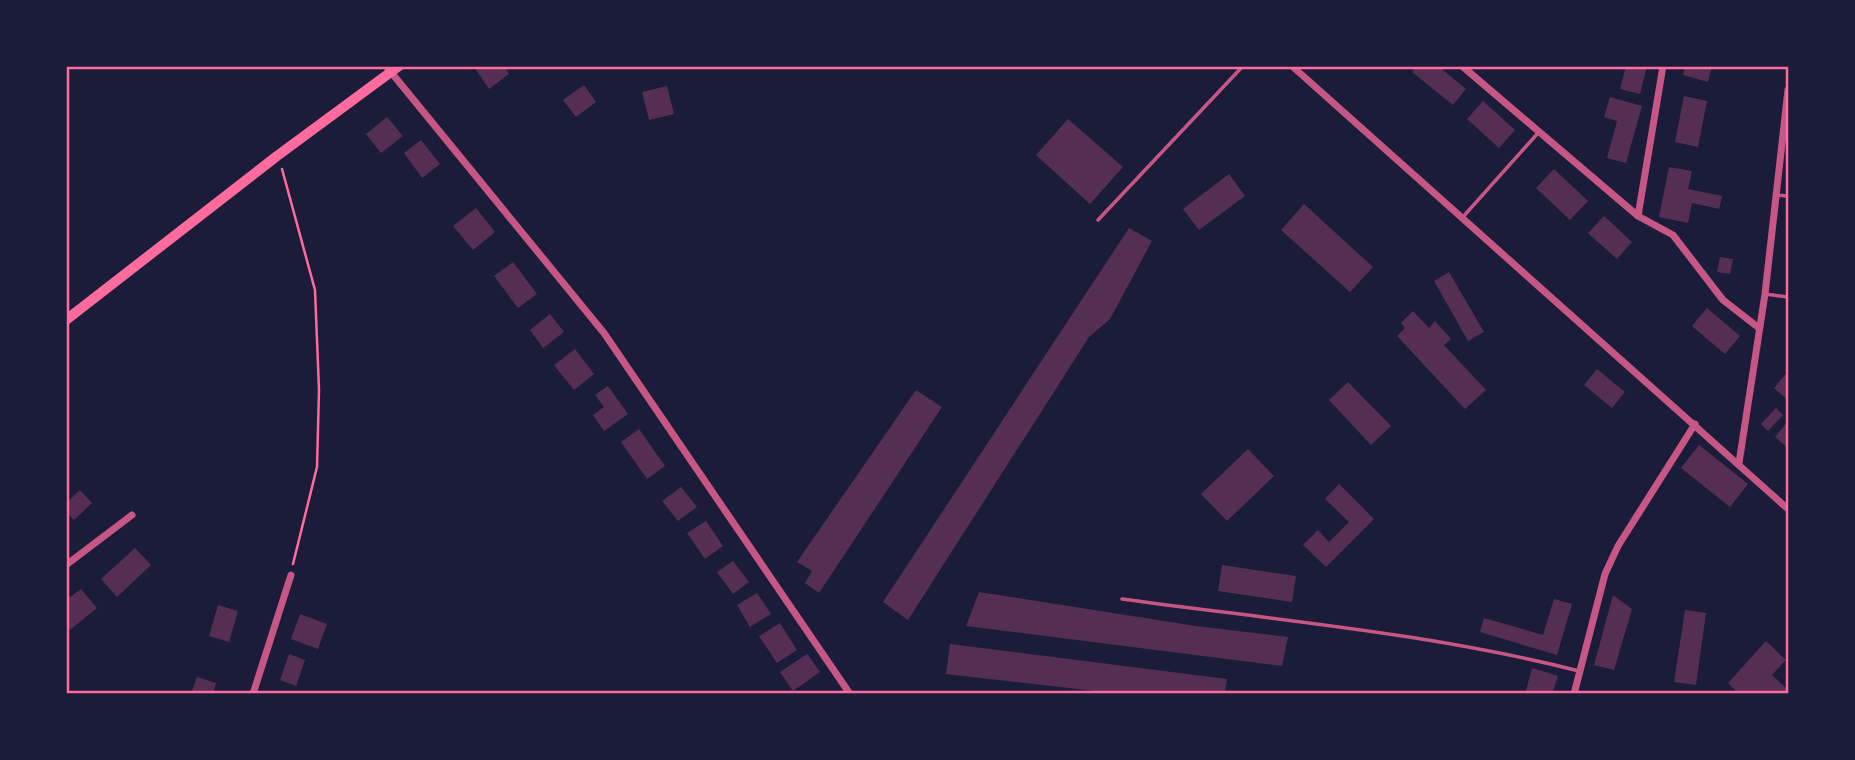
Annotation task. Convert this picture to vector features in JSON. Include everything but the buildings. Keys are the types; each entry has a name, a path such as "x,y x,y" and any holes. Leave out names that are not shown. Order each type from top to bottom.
{"main road":[{"path":"66,320 392,69"}],"street":[{"path":"1292,66 1788,509"},
{"path":"1462,66 1638,216 1673,235 1723,300 1759,328"},
{"path":"1638,216 1662,66"},
{"path":"392,69 604,333 850,694"},
{"path":"1739,463 1765,293 1774,194 1788,90"},
{"path":"1574,694 1605,574 1613,555 1695,424"},
{"path":"66,565 132,515"},
{"path":"253,694 291,575"}],"lane":[{"path":"1098,220 1243,66"},
{"path":"1462,218 1538,133"},
{"path":"1774,194 1788,196"},
{"path":"1765,293 1788,297"},
{"path":"1122,599 1422,637 1496,650 1579,671"}],"path":[{"path":"277,156 294,206 315,290 319,390 317,467 291,575"}]}
